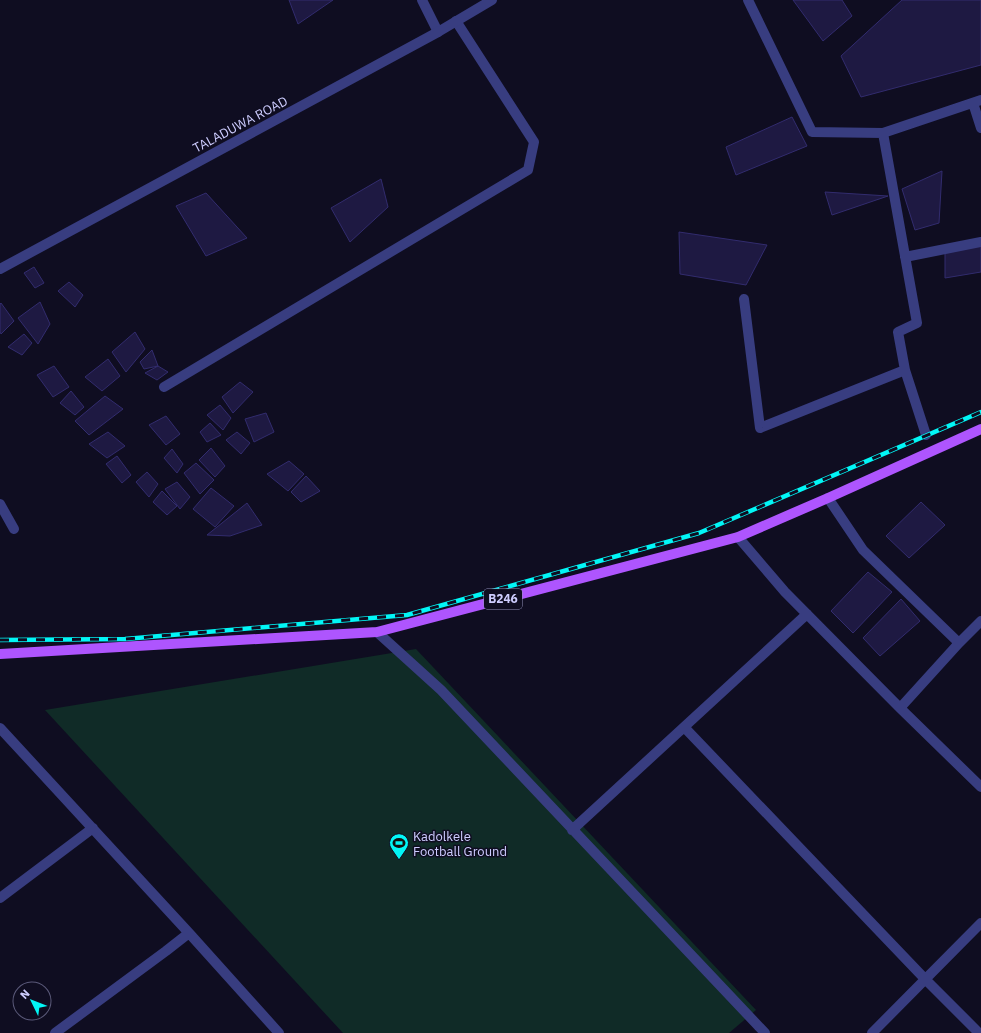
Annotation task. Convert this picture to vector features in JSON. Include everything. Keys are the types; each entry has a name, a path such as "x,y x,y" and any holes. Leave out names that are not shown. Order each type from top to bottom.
{"main road":[{"name":"B246","path":"0,654 377,632 738,537 981,429"}],"street":[{"path":"422,0 438,32"},
{"name":"TALADUWA ROAD","path":"0,269 438,32 492,0"},
{"path":"748,0 812,132 883,133 977,101 981,128"},
{"path":"164,387 528,170 534,142 456,21"},
{"path":"883,133 917,322 898,332 905,370 926,435"},
{"path":"905,257 981,242"},
{"path":"744,299 760,428 905,370"},
{"path":"828,498 863,550 959,643"},
{"path":"0,504 14,529"},
{"path":"738,537 785,592 981,787"},
{"path":"572,830 807,614"},
{"path":"900,708 981,621"},
{"path":"377,632 441,690 765,1033"},
{"path":"684,727 925,979 979,1033"},
{"path":"0,728 279,1033"},
{"path":"0,898 93,828"},
{"path":"872,1033 981,923"},
{"path":"55,1033 189,933"}],"green space":[{"name":"Kadolkele Football Ground","path":"416,649 756,1010 729,1033 343,1033 45,710"}],"building":[{"path":"289,0 333,0 298,24"},
{"path":"793,0 842,0 852,16 823,41"},
{"path":"902,0 981,0 981,65 861,97 841,56"},
{"path":"792,117 807,146 736,175 726,147"},
{"path":"942,171 939,223 915,230 902,189"},
{"path":"381,179 388,207 350,242 331,208"},
{"path":"825,192 888,196 832,215"},
{"path":"206,193 247,238 206,256 176,206"},
{"path":"679,232 767,245 746,285 680,274"},
{"path":"981,239 981,272 945,278 945,250"},
{"path":"34,267 44,283 35,288 24,273"},
{"path":"69,282 83,295 75,307 58,291"},
{"path":"40,302 50,324 38,344 18,318"},
{"path":"1,303 14,321 1,334 0,304"},
{"path":"135,332 145,349 126,372 112,352"},
{"path":"24,334 32,343 22,355 8,347"},
{"path":"152,350 158,366 144,369 140,362"},
{"path":"108,359 120,376 102,391 85,377"},
{"path":"54,366 69,387 53,397 37,375"},
{"path":"158,366 168,372 157,380 145,373"},
{"path":"240,382 253,392 233,413 222,397"},
{"path":"71,391 84,407 75,415 60,403"},
{"path":"105,396 123,409 89,435 75,421"},
{"path":"220,405 231,418 223,430 207,415"},
{"path":"266,413 274,432 254,442 245,419"},
{"path":"166,416 180,434 166,445 149,425"},
{"path":"210,423 221,435 207,442 200,432"},
{"path":"108,432 125,446 107,458 89,444"},
{"path":"237,432 250,443 241,454 226,440"},
{"path":"211,448 225,466 215,477 199,460"},
{"path":"172,449 183,464 177,473 164,458"},
{"path":"117,456 131,475 122,483 106,464"},
{"path":"289,461 304,474 288,491 267,474"},
{"path":"196,463 214,480 200,494 184,473"},
{"path":"147,472 158,484 149,497 136,482"},
{"path":"306,476 320,491 301,502 291,492"},
{"path":"177,482 190,497 180,509 165,489"},
{"path":"211,488 234,506 215,527 193,509"},
{"path":"162,491 177,506 167,515 153,502"},
{"path":"921,502 945,525 909,558 886,536"},
{"path":"247,503 262,525 230,536 207,535"},
{"path":"868,572 892,592 853,633 831,611"},
{"path":"901,599 920,621 880,656 863,638"}],"railway":[{"path":"0,640 125,639 407,615 699,533 981,412"}],"place":[{"name":"Kadolkele Football Ground","path":"399,860"}]}
